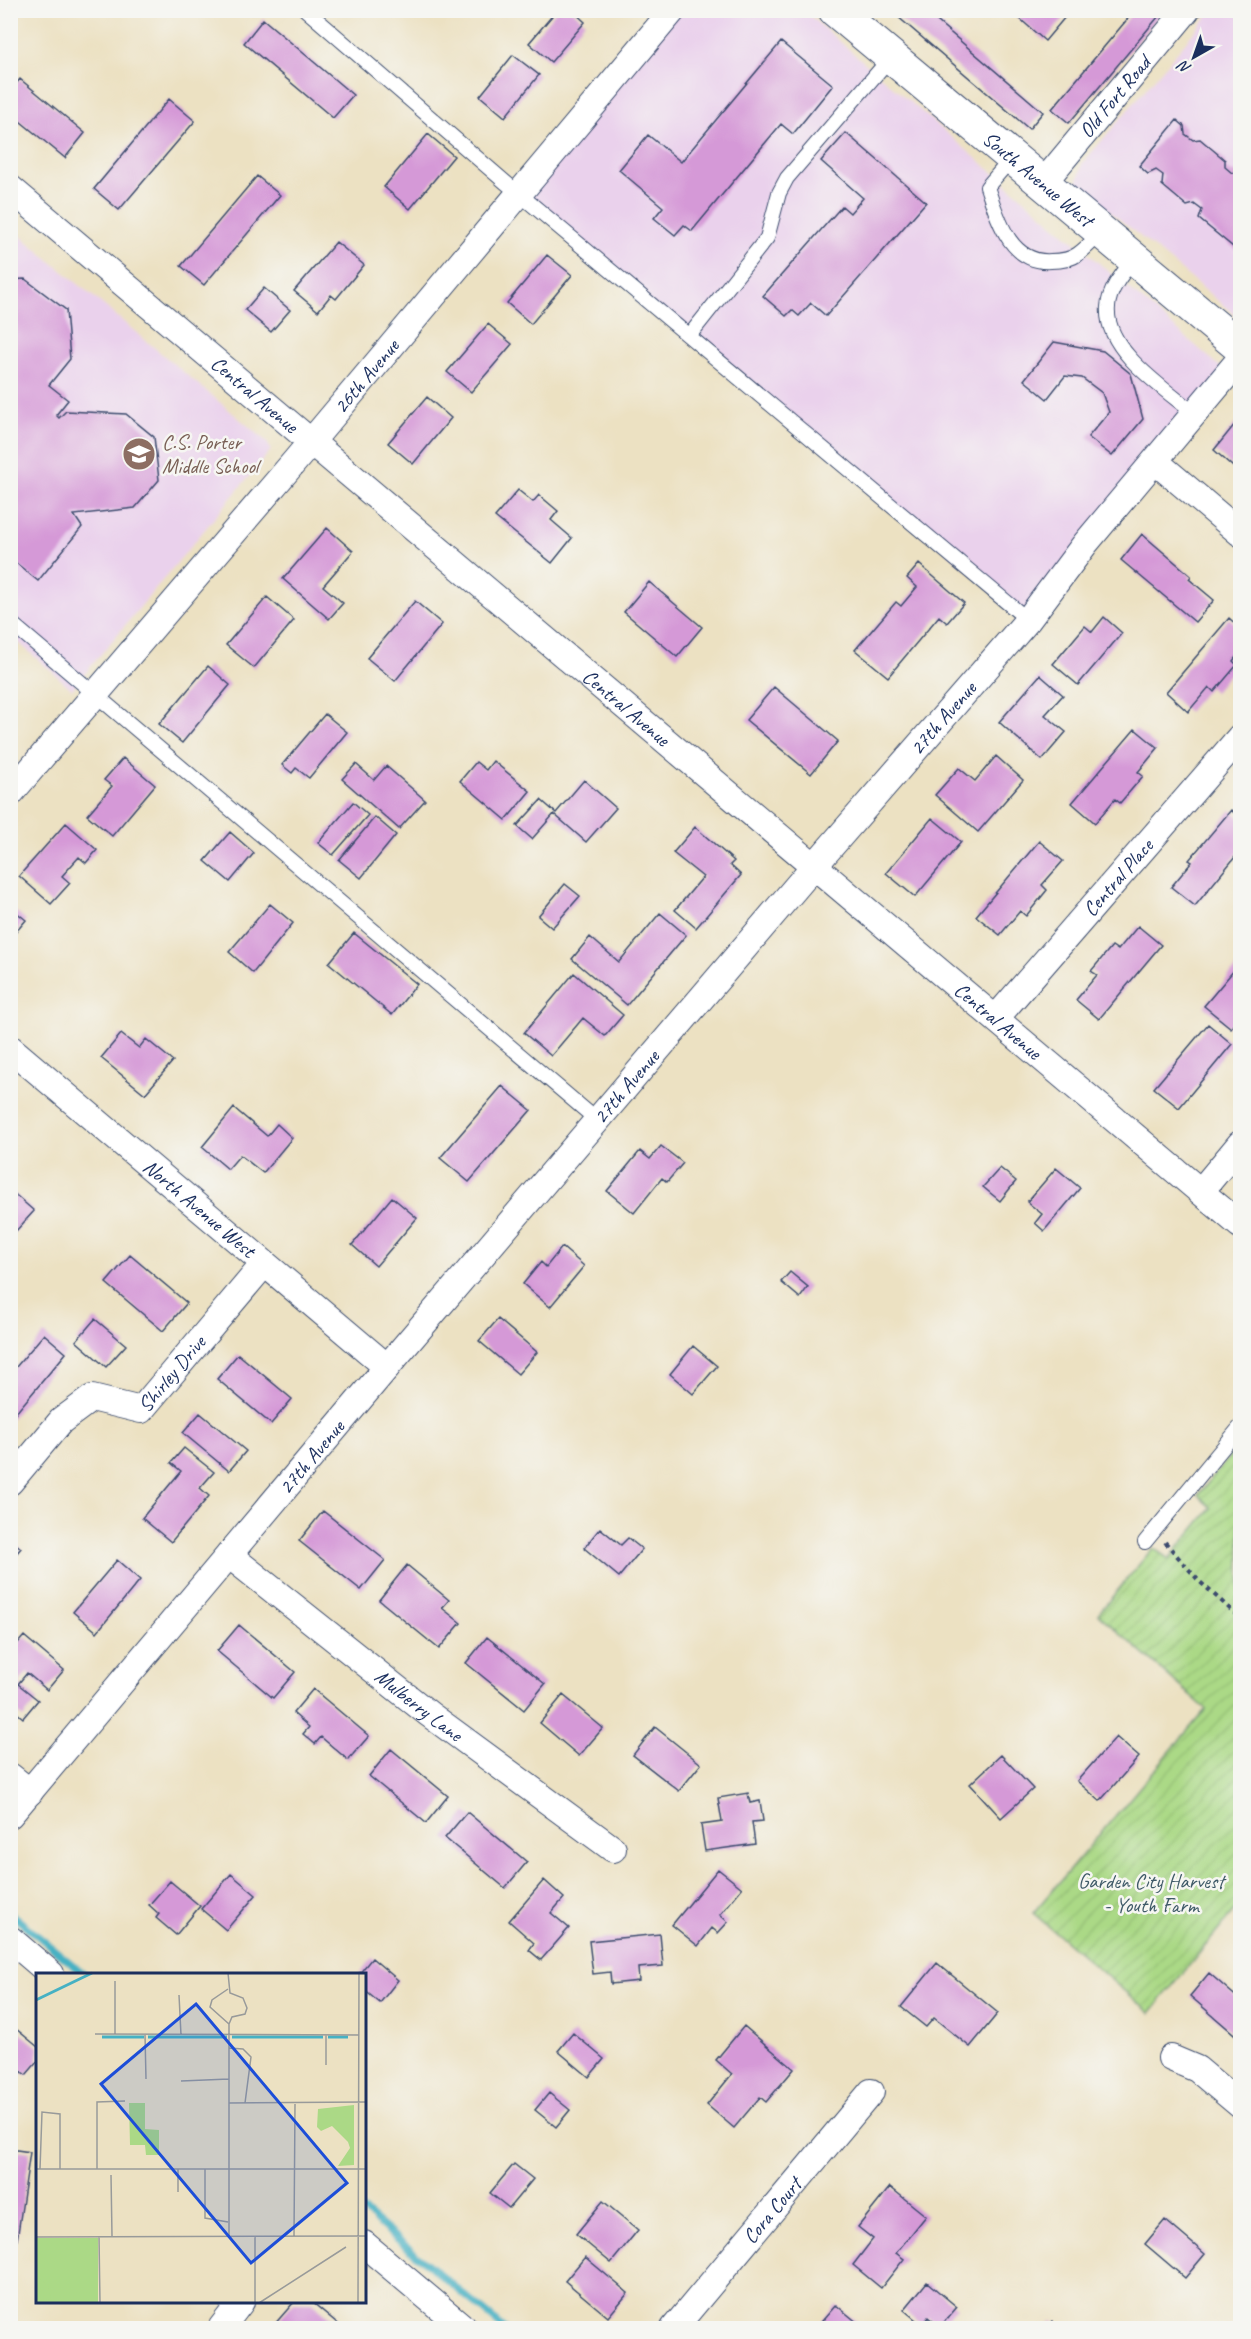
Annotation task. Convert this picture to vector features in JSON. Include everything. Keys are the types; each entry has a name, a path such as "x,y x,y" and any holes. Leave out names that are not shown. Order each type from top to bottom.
{"street":[{"name":"26th Avenue","path":"10,794 311,441 673,10"},
{"name":"South Avenue West","path":"835,10 1240,347"},
{"name":"Old Fort Road","path":"1043,183 1187,10"},
{"name":"Central Avenue","path":"10,188 1240,1225"},
{"name":"27th Avenue","path":"10,1815 20,1784 229,1555 815,865 1028,620 1085,544 1240,359"},
{"path":"1156,462 1240,533"},
{"name":"Central Place","path":"996,1018 1240,737"},
{"name":"North Avenue West","path":"10,1048 387,1367"},
{"path":"1200,1191 1240,1144"},
{"name":"Shirley Drive","path":"10,1482 61,1421 92,1398 141,1410 264,1264"},
{"name":"Mulberry Lane","path":"229,1555 429,1714 613,1850"},
{"path":"10,1940 50,1973"},
{"path":"1171,2058 1197,2069 1240,2104"},
{"name":"Cora Court","path":"674,2328 871,2092"},
{"path":"366,2246 464,2328"},
{"path":"220,2328 239,2303"}],"lane":[{"path":"306,10 519,193 1028,620"},
{"path":"689,336 767,238 779,193 787,178 891,57"},
{"path":"1012,158 987,188 1005,233 1016,248 1030,259 1048,262 1067,260 1078,254 1102,232"},
{"path":"1134,258 1116,283 1107,306 1109,328 1120,347 1143,370 1195,414"},
{"path":"10,622 598,1121"},
{"path":"1145,1542 1240,1427"}],"path":[{"path":"1155,1530 1199,1581 1240,1617"}],"shaded area":[{"path":"673,11 804,11 1231,376 1028,620 519,193"},
{"path":"1212,11 1240,11 1240,319 1077,184 1082,164"},
{"name":"C.S. Porter Middle School","path":"10,227 266,441 271,450 72,689 11,636"}],"green space":[{"name":"Garden City Harvest - Youth Farm","path":"1240,1444 1240,1904 1150,2013 1033,1913 1206,1709 1098,1614 1153,1548 1169,1559 1211,1508 1198,1495"}],"building":[{"path":"557,10 572,10 585,22 551,62 529,43"},
{"path":"890,10 924,10 1043,112 1029,129"},
{"path":"1010,10 1071,10 1045,41"},
{"path":"1135,10 1164,10 1069,123 1052,109"},
{"path":"263,19 353,95 333,118 244,43"},
{"path":"781,42 833,85 793,134 781,124 692,231 684,225 675,235 654,218 663,207 619,170 648,135 681,162"},
{"path":"513,55 539,75 505,117 480,96"},
{"path":"20,79 85,133 65,158 10,113 10,91"},
{"path":"169,99 195,121 119,210 94,189"},
{"path":"1177,120 1184,126 1185,134 1193,140 1200,139 1225,160 1225,167 1232,173 1240,171 1240,247 1238,251 1199,219 1202,210 1194,204 1187,206 1162,185 1163,175 1156,170 1148,174 1139,166"},
{"path":"846,133 926,202 826,316 811,303 799,316 792,310 786,316 763,296 842,206 850,213 863,198 821,161"},
{"path":"428,134 454,156 410,209 384,187"},
{"path":"257,176 280,195 204,285 181,266"},
{"path":"336,242 364,265 336,299 331,295 318,311 294,291"},
{"path":"547,255 572,275 531,324 507,303"},
{"path":"25,279 66,310 70,359 49,385 68,400 56,415 59,418 66,411 126,414 154,437 159,480 135,508 74,515 82,527 38,581 10,558 10,280"},
{"path":"264,288 290,310 271,332 245,310"},
{"path":"488,324 512,344 471,392 447,372"},
{"path":"1054,342 1103,351 1131,374 1143,419 1112,456 1088,437 1109,412 1102,393 1082,378 1065,376 1047,399 1024,380"},
{"path":"427,397 451,418 413,464 388,443"},
{"path":"1235,424 1240,429 1240,473 1214,450"},
{"path":"518,490 533,502 539,495 558,511 551,520 572,538 552,563 495,517"},
{"path":"327,528 353,551 323,586 343,603 329,619 283,579"},
{"path":"1142,534 1191,576 1189,579 1214,600 1195,622 1121,560"},
{"path":"919,564 964,603 947,623 939,616 888,677 855,650 896,602 901,606 917,587 907,578"},
{"path":"649,582 702,627 677,657 624,612"},
{"path":"267,597 294,620 254,668 226,645"},
{"path":"415,601 442,624 395,681 367,658"},
{"path":"1104,617 1122,633 1078,685 1053,664 1085,626 1092,632"},
{"path":"1229,618 1240,628 1240,652 1233,661 1237,665 1214,692 1209,687 1188,712 1166,692"},
{"path":"208,666 230,685 182,743 159,724"},
{"path":"1040,675 1063,695 1045,715 1066,732 1042,760 999,722"},
{"path":"774,687 838,741 811,774 746,720"},
{"path":"325,714 347,732 309,778 296,768 292,773 282,765"},
{"path":"1135,729 1158,748 1138,772 1143,776 1120,803 1115,799 1095,823 1072,803"},
{"path":"996,756 1023,780 978,832 935,795 959,768 975,781"},
{"path":"123,758 155,785 112,836 87,815 112,786 104,780"},
{"path":"493,761 530,791 506,820 460,781 476,762 486,770"},
{"path":"356,764 374,780 386,766 425,800 399,829 342,779"},
{"path":"584,780 616,808 586,842 554,814 532,839 517,826 541,800 556,813"},
{"path":"353,802 368,815 333,855 318,843"},
{"path":"1231,810 1240,818 1240,851 1195,906 1171,887 1192,862 1189,860"},
{"path":"375,817 396,835 361,878 339,860"},
{"path":"932,818 961,842 915,897 886,873"},
{"path":"66,823 97,850 86,863 79,857 62,876 70,883 51,904 19,876"},
{"path":"695,827 734,861 730,865 741,875 696,928 675,910 703,877 673,853"},
{"path":"230,832 254,853 230,882 205,861"},
{"path":"1039,841 1063,861 1042,885 1047,890 1026,916 1020,911 1000,935 976,916"},
{"path":"565,884 580,896 552,928 538,916"},
{"path":"270,904 293,923 253,973 229,952"},
{"path":"10,907 26,920 10,939"},
{"path":"660,913 686,935 627,1005 572,959 590,937 619,962"},
{"path":"1138,926 1161,945 1099,1019 1076,1000 1097,975 1091,971 1112,946 1118,950"},
{"path":"354,933 417,984 392,1015 329,963"},
{"path":"1240,963 1240,1016 1231,1028 1204,1006"},
{"path":"574,973 623,1015 605,1036 583,1018 551,1056 524,1033"},
{"path":"1208,1024 1232,1044 1179,1108 1154,1088"},
{"path":"121,1034 139,1048 146,1039 173,1061 145,1094 101,1058"},
{"path":"502,1086 531,1110 469,1182 440,1158"},
{"path":"234,1108 267,1136 277,1124 292,1138 263,1173 240,1155 228,1169 202,1147"},
{"path":"661,1146 683,1163 667,1182 662,1178 634,1213 607,1191 640,1151 650,1159"},
{"path":"1000,1168 1016,1181 1000,1201 983,1187"},
{"path":"1056,1168 1080,1188 1044,1231 1035,1223 1042,1214 1027,1202"},
{"path":"10,1190 34,1211 15,1232 10,1228"},
{"path":"392,1197 417,1218 376,1266 352,1245"},
{"path":"562,1247 584,1266 550,1307 523,1284 541,1262 546,1267"},
{"path":"130,1255 187,1303 163,1331 106,1283"},
{"path":"790,1272 808,1287 800,1298 781,1282"},
{"path":"95,1319 126,1345 106,1367 76,1341"},
{"path":"498,1319 537,1352 518,1374 479,1341"},
{"path":"44,1334 66,1353 10,1420 10,1374"},
{"path":"693,1346 717,1366 693,1394 670,1374"},
{"path":"238,1354 292,1399 271,1424 217,1379"},
{"path":"200,1413 246,1451 229,1471 183,1433"},
{"path":"184,1448 214,1472 200,1488 209,1496 171,1542 142,1518 181,1471 171,1463"},
{"path":"323,1511 385,1560 361,1590 299,1541"},
{"path":"600,1528 621,1545 628,1538 642,1549 619,1577 584,1548"},
{"path":"10,1539 21,1548 10,1561"},
{"path":"117,1560 140,1580 97,1632 73,1612"},
{"path":"407,1565 449,1600 442,1608 461,1623 439,1649 379,1600"},
{"path":"239,1625 295,1672 273,1698 217,1651"},
{"path":"24,1636 64,1670 47,1690 27,1673 18,1684 38,1700 23,1718 10,1707 10,1652"},
{"path":"487,1637 545,1684 524,1710 466,1663"},
{"path":"313,1689 369,1736 348,1760 321,1737 315,1744 303,1734 309,1727 293,1713"},
{"path":"563,1695 603,1728 579,1756 540,1723"},
{"path":"655,1727 701,1764 679,1791 633,1755"},
{"path":"1116,1737 1139,1757 1100,1801 1077,1781"},
{"path":"391,1749 448,1796 426,1823 369,1776"},
{"path":"1001,1755 1033,1789 1001,1818 970,1784"},
{"path":"748,1793 750,1803 760,1801 763,1821 752,1822 755,1844 705,1851 701,1825 722,1822 718,1798"},
{"path":"467,1812 527,1862 505,1888 445,1838"},
{"path":"718,1869 742,1888 720,1915 728,1922 718,1933 712,1928 698,1946 672,1925"},
{"path":"231,1874 256,1895 226,1930 201,1909"},
{"path":"544,1880 564,1898 551,1913 569,1928 541,1960 529,1950 534,1943 509,1921"},
{"path":"170,1881 200,1906 176,1935 156,1918 159,1914 149,1905"},
{"path":"660,1934 663,1966 638,1968 639,1981 611,1984 610,1972 593,1974 589,1941"},
{"path":"372,1958 398,1980 380,2003 366,1992 366,1973 360,1973"},
{"path":"937,1963 998,2013 970,2047 934,2018 926,2027 901,2007"},
{"path":"1209,1973 1240,2000 1240,2039 1190,1996"},
{"path":"10,2024 36,2045 36,2063 26,2075 10,2063"},
{"path":"744,2026 794,2069 766,2102 760,2097 734,2128 707,2105 732,2074 716,2060"},
{"path":"573,2033 604,2059 589,2077 558,2051"},
{"path":"549,2093 570,2110 556,2127 535,2110"},
{"path":"10,2149 30,2152 17,2240 10,2239"},
{"path":"514,2164 533,2179 509,2208 490,2193"},
{"path":"890,2187 926,2216 896,2253 904,2259 881,2288 853,2265 873,2239 858,2227"},
{"path":"603,2201 638,2230 611,2263 576,2234"},
{"path":"1165,2220 1205,2254 1185,2278 1145,2244"},
{"path":"585,2257 628,2293 608,2317 565,2281"},
{"path":"927,2282 957,2307 940,2327 928,2317 922,2325 904,2310"},
{"path":"293,2303 313,2303 343,2328 277,2328 273,2326"},
{"path":"836,2305 864,2328 816,2328"},
{"path":"1052,2321 1062,2328 1046,2328"}],"waterway":[{"path":"10,1913 83,1973"},
{"path":"366,2213 504,2328"}],"place":[{"name":"C.S. Porter Middle School","path":"139,454"}]}
